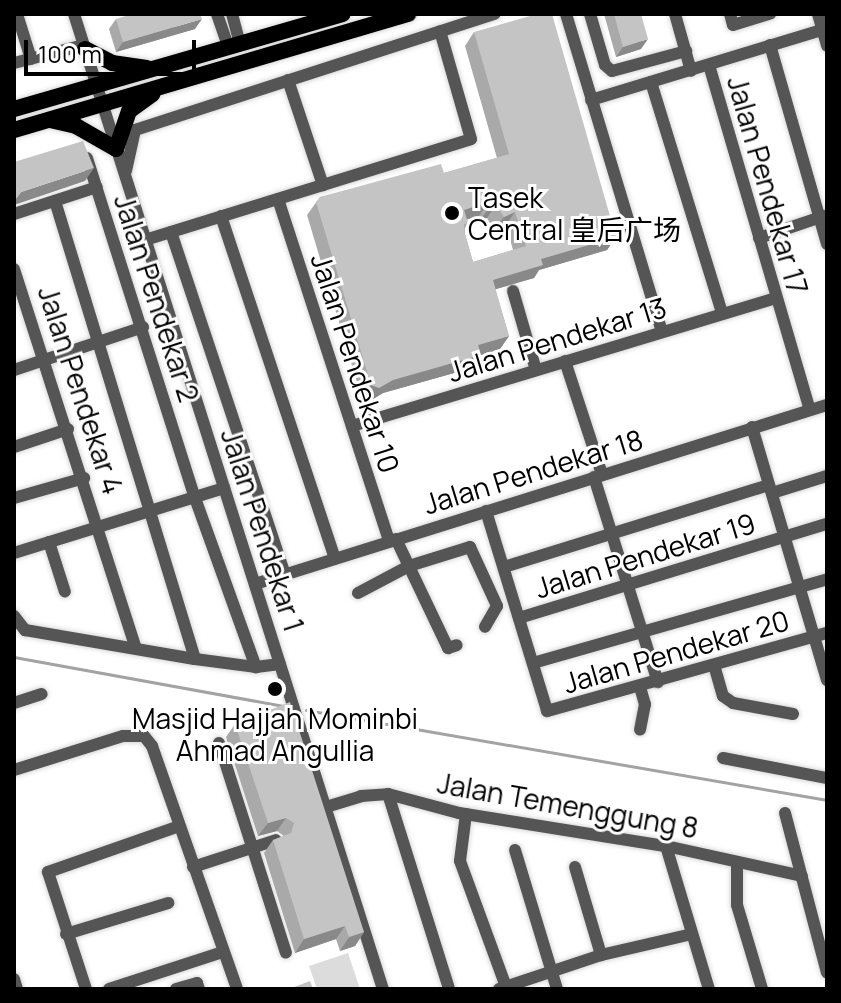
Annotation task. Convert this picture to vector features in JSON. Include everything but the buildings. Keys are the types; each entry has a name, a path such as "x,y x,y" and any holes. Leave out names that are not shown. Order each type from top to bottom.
{"main road":[{"path":"14,109 343,14"},
{"path":"14,130 408,14"},
{"path":"235,46 232,54 240,57 282,44 291,49"},
{"path":"84,47 112,63 157,70"},
{"path":"49,120 76,126 116,149 129,111 163,87"}],"street":[{"path":"17,14 31,59"},
{"name":"Jalan Pendekar 1","path":"74,14 383,989"},
{"path":"217,14 235,46"},
{"path":"232,14 235,46"},
{"path":"125,178 135,130 495,14"},
{"path":"566,14 662,332"},
{"path":"590,14 605,65 612,71 681,52"},
{"path":"598,14 611,62 616,65 659,50 681,52"},
{"path":"675,14 681,52 691,71"},
{"path":"730,14 733,25 770,14"},
{"path":"818,14 827,46"},
{"name":"Jalan Pendekar 17","path":"591,100 822,30"},
{"path":"145,240 471,139 440,31"},
{"path":"770,45 823,217 827,244"},
{"path":"14,63 84,47"},
{"name":"Jalan Pendekar 17","path":"709,65 810,410"},
{"path":"288,80 323,185"},
{"path":"651,82 722,313"},
{"name":"Jalan Pendekar 2","path":"78,144 84,148 195,498 256,667"},
{"path":"14,214 97,187"},
{"name":"Jalan Pendekar 10","path":"278,199 392,540 409,566 448,648 457,645"},
{"path":"55,201 195,659"},
{"path":"221,216 335,559"},
{"path":"759,238 823,217"},
{"path":"171,232 285,575"},
{"name":"Jalan Pendekar 4","path":"14,269 100,527 136,648"},
{"path":"513,291 536,370"},
{"name":"Jalan Pendekar 13","path":"352,426 776,298"},
{"path":"14,370 143,327"},
{"path":"565,361 611,533 658,682"},
{"name":"Jalan Pendekar 18","path":"255,584 827,405"},
{"path":"752,427 800,587 821,634 827,680"},
{"path":"14,447 68,429"},
{"path":"504,567 611,533 827,476"},
{"path":"14,498 84,478"},
{"path":"14,553 224,488"},
{"path":"486,511 533,663 827,579"},
{"name":"Jalan Pendekar 19","path":"519,618 827,524"},
{"path":"49,542 65,592"},
{"path":"358,593 409,566 471,548 497,609 485,627"},
{"path":"17,621 195,659 256,667 280,664"},
{"name":"Jalan Pendekar 20","path":"533,663 545,709 550,712 821,634"},
{"path":"714,665 723,696 733,703 793,714"},
{"path":"640,687 645,704 640,730"},
{"path":"14,703 42,694"},
{"path":"14,770 123,736 144,736 152,746 237,989"},
{"path":"219,743 286,953"},
{"path":"723,758 827,778"},
{"path":"388,794 449,989"},
{"name":"Jalan Temenggung 8","path":"326,807 361,796 388,794 466,814 666,846 802,876"},
{"path":"785,813 827,973"},
{"path":"466,814 460,861 503,988 601,955 692,934"},
{"path":"86,989 48,872 179,826"},
{"path":"193,867 276,840"},
{"path":"666,846 709,989"},
{"path":"515,850 557,989"},
{"path":"737,862 737,905 762,989"},
{"path":"575,867 601,955"},
{"path":"66,934 168,903"},
{"path":"109,989 223,952"},
{"path":"14,979 17,989"},
{"path":"176,989 197,983 199,989"}],"shaded area":[{"path":"348,953 360,989 317,989 309,966"}],"waterway":[{"path":"14,657 284,706"},
{"path":"306,710 827,800"}],"place":[{"name":"Tasek Central 皇后广场","path":"452,213"},
{"name":"Masjid Hajjah Mominbi Ahmad Angullia","path":"275,689"}]}
